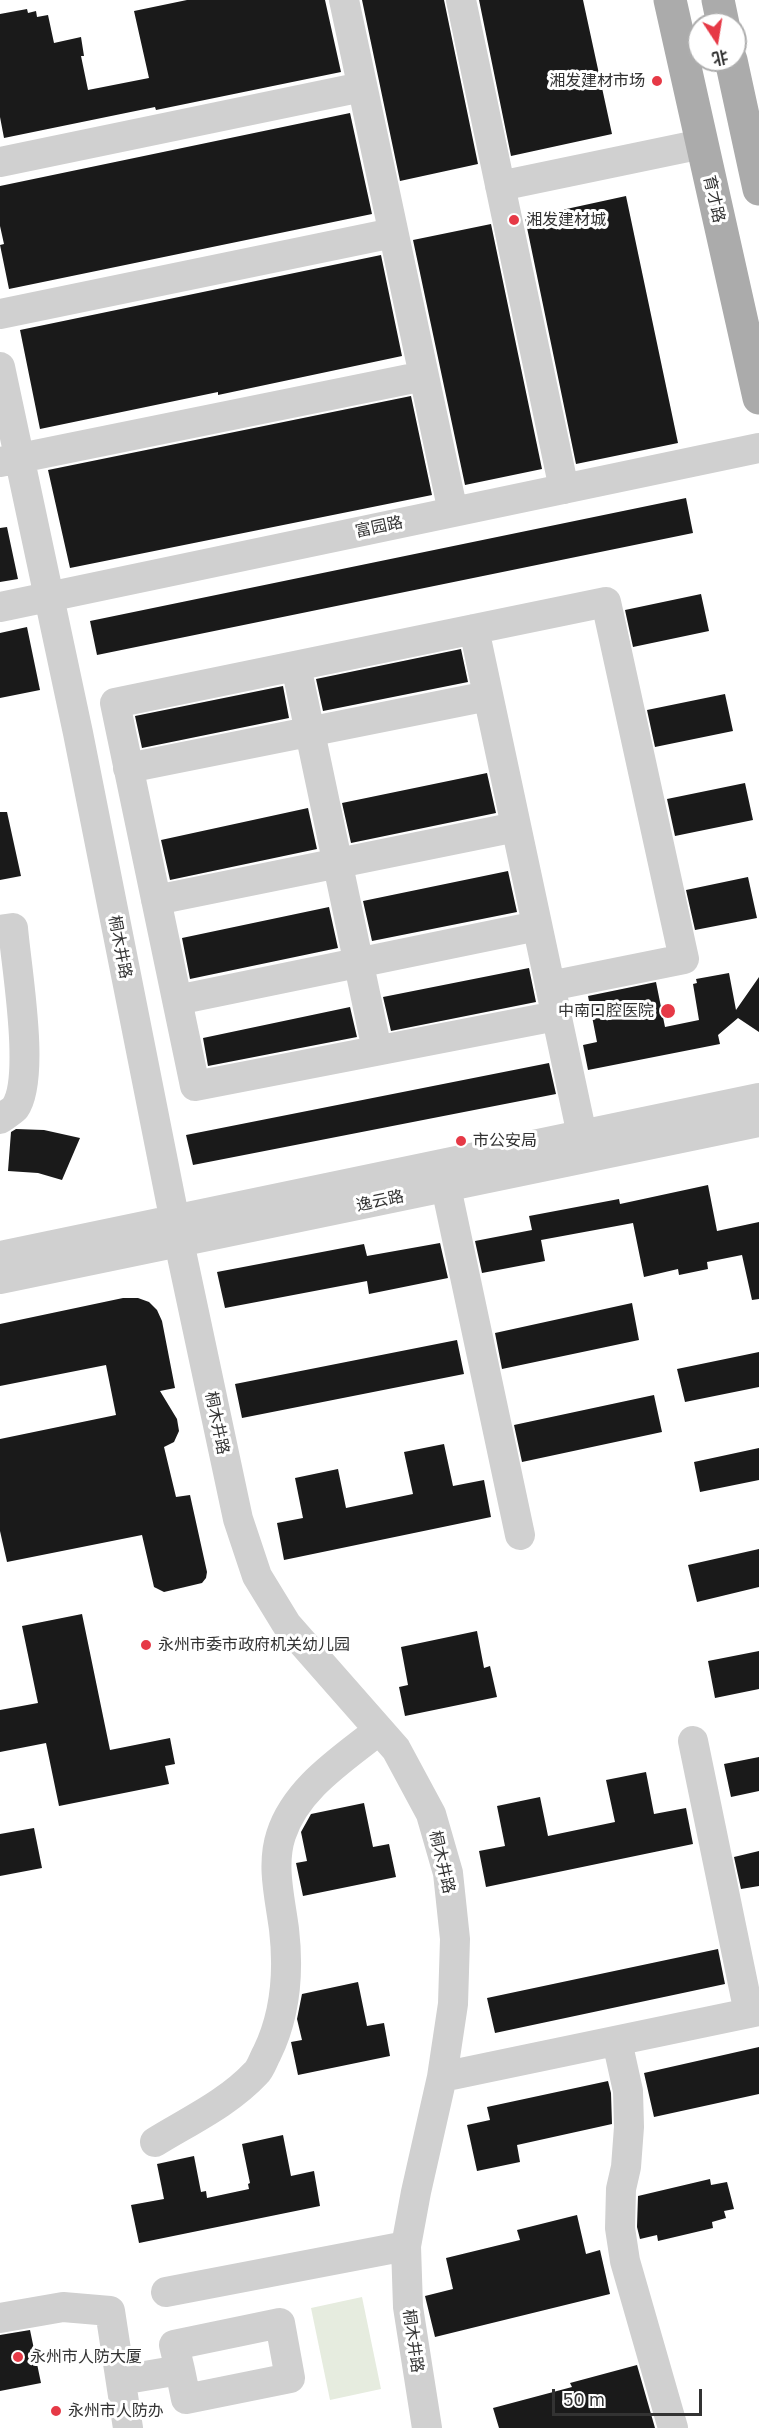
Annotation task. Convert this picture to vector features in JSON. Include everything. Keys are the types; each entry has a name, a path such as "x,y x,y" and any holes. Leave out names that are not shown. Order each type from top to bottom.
{"main road":[{"name":"育才路","path":"670,0 759,398"},
{"path":"736,72 750,102 759,189"}],"street":[{"path":"344,0 453,512"},
{"path":"461,0 564,489"},
{"path":"0,162 362,87"},
{"path":"500,186 702,144"},
{"path":"0,314 393,233"},
{"name":"桐木井路","path":"0,367 10,460 49,597 238,1520 257,1576 287,1625 396,1749 431,1814 448,1873 455,1939 453,2004 442,2078 406,2246 408,2307 427,2428"},
{"path":"10,460 424,376"},
{"name":"富园路","path":"0,607 759,448"},
{"path":"550,986 684,959 606,602 115,703 195,1086 556,1016"},
{"path":"474,629 582,1135"},
{"path":"296,666 377,1050"},
{"path":"128,768 489,696"},
{"path":"156,900 516,827"},
{"path":"177,1000 537,926"},
{"path":"0,930 13,928 25,1054 24,1083 15,1107 0,1119"},
{"name":"逸云路","path":"0,1279 177,1231 582,1135 759,1098"},
{"name":"逸云路","path":"0,1256 177,1231 446,1187 759,1122"},
{"path":"446,1187 520,1534"},
{"path":"155,2142 228,2098 258,2072 276,2034 285,1992 286,1948 276,1870 281,1835 295,1806 318,1780 380,1730"},
{"path":"442,2078 754,2012 693,1741"},
{"path":"617,2041 628,2091 630,2127 621,2189 620,2228 625,2261 673,2428"},
{"path":"166,2292 406,2246"},
{"path":"0,2318 63,2307 110,2311 128,2428"},
{"path":"121,2380 180,2370"}],"shaded area":[{"path":"362,2297 381,2389 330,2400 311,2308"}],"building":[{"path":"187,0 325,0 341,72 4,138 0,117 0,14 27,9 28,13 36,11 37,17 48,15 54,43 81,37 84,56 81,56 88,90 149,78 134,11"},
{"path":"362,0 444,0 478,164 400,181"},
{"path":"479,0 583,0 612,134 511,156"},
{"path":"350,113 372,214 9,289 0,245 4,244 0,226 0,186"},
{"path":"626,196 678,443 576,464 525,218"},
{"path":"491,224 542,469 465,485 413,240"},
{"path":"381,255 402,356 218,395 218,392 40,429 20,330"},
{"path":"411,396 432,495 70,568 48,470"},
{"path":"686,498 693,533 97,655 90,621"},
{"path":"7,527 18,579 0,582 0,528"},
{"path":"701,594 709,631 633,647 625,610"},
{"path":"27,627 40,690 0,698 0,633"},
{"path":"461,649 468,682 323,711 316,679"},
{"path":"283,686 289,718 142,748 135,716"},
{"path":"725,694 733,731 655,747 647,710"},
{"path":"487,773 496,813 351,843 342,803"},
{"path":"745,783 753,820 675,836 667,799"},
{"path":"308,808 317,849 170,880 161,840"},
{"path":"0,812 7,812 21,876 0,880"},
{"path":"508,871 517,912 372,941 363,901"},
{"path":"748,877 757,918 695,930 686,890"},
{"path":"329,907 338,948 190,979 182,938"},
{"path":"529,968 536,1002 391,1031 383,997"},
{"path":"729,973 736,1010 759,977 759,1032 738,1018 718,1035 720,1044 588,1070 583,1045 597,1042 588,996 656,982 665,1027 699,1020 693,984 697,983 696,979"},
{"path":"350,1007 357,1037 208,1066 203,1038"},
{"path":"549,1063 556,1094 193,1165 186,1135"},
{"path":"16,1129 44,1130 80,1138 62,1180 38,1173 8,1171 11,1132"},
{"path":"708,1185 717,1231 759,1222 759,1299 752,1300 742,1255 707,1262 708,1269 679,1275 678,1269 644,1277 633,1223 541,1240 545,1261 482,1273 475,1241 532,1230 529,1216 619,1199 620,1204"},
{"path":"440,1243 448,1278 369,1294 367,1281 225,1308 217,1272 364,1244 367,1256"},
{"path":"123,1298 138,1298 149,1302 157,1310 162,1321 175,1388 160,1391 177,1419 179,1431 174,1442 164,1447 176,1497 190,1495 207,1572 202,1583 164,1592 154,1587 142,1535 7,1562 0,1531 0,1439 116,1415 106,1365 0,1386 0,1324"},
{"path":"632,1303 639,1340 502,1369 495,1333"},
{"path":"457,1340 464,1374 242,1418 235,1384"},
{"path":"759,1352 759,1387 685,1402 677,1369"},
{"path":"654,1395 662,1432 522,1462 514,1425"},
{"path":"444,1444 453,1486 484,1480 491,1517 284,1560 277,1523 303,1518 295,1478 338,1469 346,1508 413,1494 404,1452"},
{"path":"759,1448 759,1480 700,1492 694,1462"},
{"path":"759,1549 759,1587 697,1602 688,1565"},
{"path":"82,1614 110,1750 170,1738 175,1764 165,1766 169,1784 59,1806 46,1743 0,1752 0,1710 38,1703 22,1626"},
{"path":"477,1631 484,1668 490,1666 497,1697 405,1716 399,1687 408,1685 401,1647"},
{"path":"759,1651 759,1689 715,1698 708,1661"},
{"path":"759,1757 759,1791 731,1797 724,1764"},
{"path":"646,1772 654,1814 686,1808 693,1844 486,1887 479,1851 505,1846 497,1806 540,1797 548,1836 615,1822 606,1780"},
{"path":"364,1803 373,1847 389,1844 396,1877 303,1896 296,1863 307,1861 301,1832 311,1814"},
{"path":"34,1828 42,1868 0,1876 0,1834"},
{"path":"759,1851 759,1886 741,1889 734,1857"},
{"path":"718,1949 725,1984 495,2033 487,1998"},
{"path":"358,1982 367,2026 384,2023 390,2056 298,2075 291,2042 302,2040 297,2019 302,1994"},
{"path":"759,2047 759,2094 654,2117 644,2073"},
{"path":"608,2081 611,2093 612,2124 517,2145 520,2162 477,2171 467,2125 490,2120 487,2107"},
{"path":"283,2135 291,2176 314,2171 320,2206 139,2243 131,2205 164,2199 157,2164 194,2156 201,2192 206,2191 207,2198 249,2189 248,2184 250,2183 242,2144"},
{"path":"710,2179 711,2185 727,2182 734,2209 724,2211 726,2218 712,2222 713,2228 658,2241 657,2235 640,2239 637,2227 638,2196"},
{"path":"577,2215 586,2254 600,2250 610,2294 435,2337 425,2296 453,2289 446,2258 520,2240 517,2230"},
{"name":"永州市人防大厦","path":"30,2330 41,2383 0,2391 0,2335"},
{"path":"637,2365 655,2428 499,2428 493,2408 572,2387 570,2383"}],"place":[{"name":"湘发建材市场","path":"657,81"},
{"name":"湘发建材城","path":"514,220"},
{"name":"中南口腔医院","path":"668,1011"},
{"name":"市公安局","path":"461,1141"},
{"name":"永州市委市政府机关幼儿园","path":"146,1645"},
{"name":"永州市人防大厦","path":"18,2357"},
{"name":"永州市人防办","path":"56,2411"}]}
